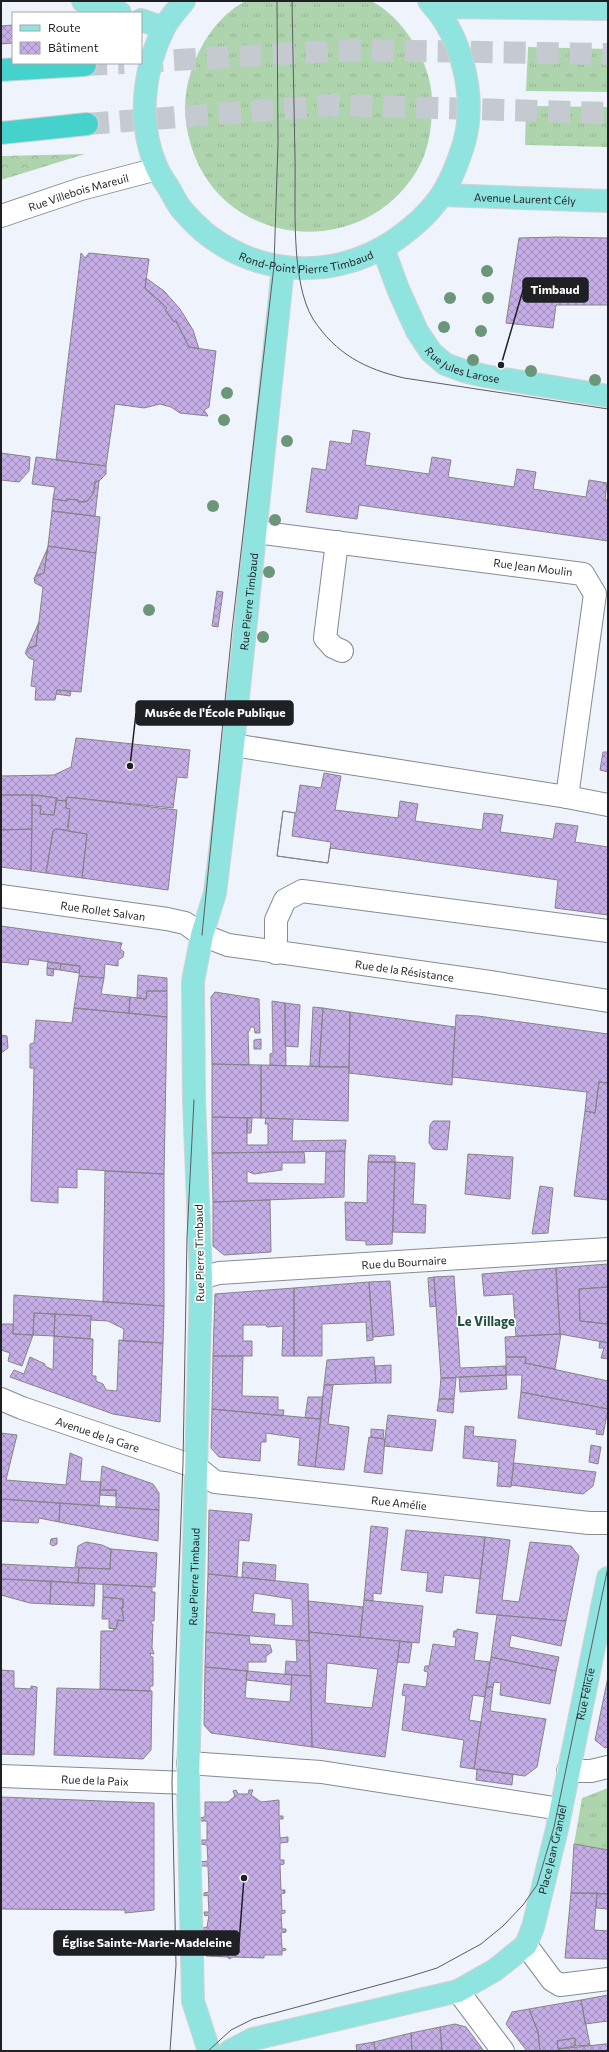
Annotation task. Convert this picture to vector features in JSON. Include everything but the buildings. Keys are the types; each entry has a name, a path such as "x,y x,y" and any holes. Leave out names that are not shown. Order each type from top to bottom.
{"highway":[{"path":"1,70 85,65"},
{"path":"1,134 87,124"}],"main road":[{"path":"83,1 117,12"},
{"name":"Rond-Point Pierre Timbaud","path":"184,1 164,28 147,75 144,111 150,147 157,168 183,212 210,237 237,253 264,263 299,269 317,269 344,264 369,256 383,248 418,224 442,195 456,168 466,134 468,99 463,64 450,31 432,4"},
{"path":"432,4 608,9"},
{"path":"142,20 164,28"},
{"name":"Avenue Laurent Cély","path":"442,195 608,201"},
{"name":"Rue Jules Larose","path":"383,248 398,289 417,331 431,352 445,364 464,371 485,376 608,396"},
{"name":"Rue Pierre Timbaud","path":"209,2051 193,2001 188,1773 201,1278 194,1100 193,981 202,935 215,893 234,745 283,267"},
{"name":"Rue Félicie","path":"561,1809 608,1578"},
{"name":"Place Jean Grandel","path":"526,1945 532,1927 561,1809"},
{"path":"230,2051 253,2039 458,1991 495,1970 526,1945"}],"street":[{"name":"Rue Villebois Mareuil","path":"1,216 81,189 157,168"},
{"name":"Rue Jean Moulin","path":"256,532 583,574 595,594 567,797"},
{"path":"336,542 325,638 332,647 342,650"},
{"path":"234,745 567,797 608,805"},
{"path":"276,953 276,920 285,900 302,890 608,931"},
{"name":"Rue Rollet Salvan","path":"1,896 167,918 185,923 202,935"},
{"name":"Rue de la Résistance","path":"202,935 228,945 276,953 490,982 608,1001"},
{"name":"Rue du Bournaire","path":"201,1278 219,1273 608,1249"},
{"name":"Avenue de la Gare","path":"1,1399 22,1408 196,1467"},
{"name":"Rue Amélie","path":"196,1467 215,1482 241,1486 581,1522 608,1523"},
{"path":"568,1771 591,1771 608,1767"},
{"name":"Place Jean Grandel","path":"188,1773 320,1772 561,1809"},
{"name":"Rue de la Paix","path":"1,1776 188,1773"},
{"path":"526,1945 552,1980 560,1985 608,1979"},
{"path":"458,1991 503,2051"}],"green space":[{"path":"245,1 371,1 383,8 395,18 405,30 422,58 428,73 432,102 432,118 427,148 421,163 398,195 368,217 333,229 298,231 263,223 232,206 206,179 188,134 185,108 186,92 198,53 210,33 226,15"},
{"path":"528,47 608,49 608,92 526,91"},
{"path":"526,106 608,107 608,147 525,145"},
{"path":"85,154 1,180 1,156"},
{"path":"608,1788 608,1850 574,1844 582,1798"}],"tunnel":[{"path":"142,62 352,50 608,54"},
{"path":"85,65 104,64"},
{"path":"87,124 334,105 608,113"}],"tram line":[{"path":"202,935 232,630 274,266 278,143 277,1"},
{"path":"292,1 297,263 306,303 313,319 322,331 331,342 342,351 364,365 404,378 608,409"},
{"path":"170,2051 176,1965 172,1782 183,1463 187,1237 194,1100"},
{"path":"208,2051 231,2030 253,2019 437,1968 481,1944 503,1926 523,1905 537,1885 554,1827 608,1567"}],"place":[{"name":"Timbaud","path":"501,365"},
{"name":"Musée de l'École Publique","path":"130,766"},
{"name":"Église Sainte-Marie-Madeleine","path":"244,1878"}],"district":[{"name":"Le Village","path":"486,1321"}]}
